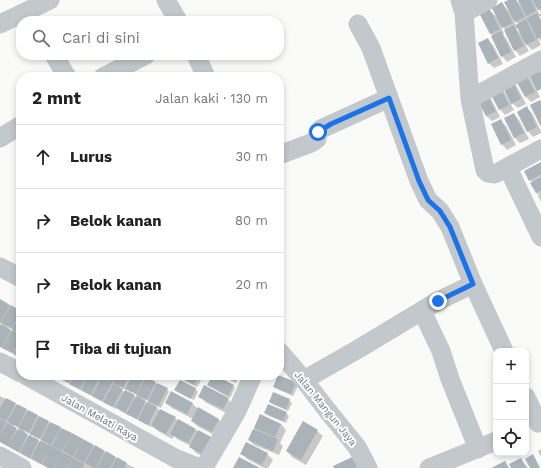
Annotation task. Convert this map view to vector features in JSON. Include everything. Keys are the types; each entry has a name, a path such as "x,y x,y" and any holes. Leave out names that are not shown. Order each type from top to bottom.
{"street":[{"path":"17,16 50,0"},
{"path":"166,0 175,16"},
{"path":"488,0 462,6 470,99 485,170 488,173 495,174 541,150"},
{"path":"0,24 16,16"},
{"path":"358,24 371,48 419,181 428,200 440,211 450,227 473,284 503,348"},
{"path":"57,60 64,72"},
{"path":"114,72 136,60"},
{"path":"198,60 204,72"},
{"path":"470,99 541,60"},
{"path":"284,153 312,143 317,139 318,132 321,130 389,98"},
{"path":"0,138 16,128"},
{"path":"508,168 541,237"},
{"path":"0,267 16,275"},
{"path":"304,380 438,301 473,284"},
{"path":"422,311 441,351 450,380 478,449"},
{"name":"Jalan Mangun Jaya","path":"284,357 357,447 368,468"},
{"path":"0,362 16,370"},
{"name":"Jalan Melati Raya","path":"34,380 175,458 201,468"},
{"path":"201,468 206,464 237,411 252,380"},
{"path":"529,406 535,425"},
{"path":"429,468 493,442"},
{"path":"0,456 22,468"}],"building":[{"path":"508,0 516,0 525,17 515,22 504,2"},
{"path":"518,0 531,0 536,11 526,16"},
{"path":"533,0 541,0 541,8 538,10"},
{"path":"502,2 513,23 502,28 492,8"},
{"path":"489,8 500,29 490,34 479,13"},
{"path":"537,13 541,21 541,37 537,39 527,18"},
{"path":"526,19 536,40 526,45 516,25"},
{"path":"514,25 524,46 514,51 504,30"},
{"path":"501,31 511,52 501,57 491,36"},
{"path":"488,38 498,58 488,64 478,43"},
{"path":"537,65 541,73 541,89 537,91 527,71"},
{"path":"524,71 535,92 525,97 514,77"},
{"path":"511,78 521,99 511,104 501,83"},
{"path":"498,84 509,105 499,110 488,89"},
{"path":"485,91 496,111 486,116 475,96"},
{"path":"540,100 541,102 541,127 530,105"},
{"path":"527,106 537,127 527,132 517,112"},
{"path":"514,113 524,133 514,138 504,118"},
{"path":"501,119 511,140 501,145 491,124"},
{"path":"541,162 541,174 529,181 524,171"},
{"path":"541,177 541,190 536,193 530,183"},
{"path":"0,299 10,305 0,324"},
{"path":"11,305 16,308 16,320 12,328 1,323"},
{"path":"16,322 16,331 12,329"},
{"path":"1,324 11,330 2,347 0,347 0,326"},
{"path":"12,330 16,332 16,347 13,353 2,348"},
{"path":"284,377 296,382 291,394 273,387 276,380 284,380"},
{"path":"62,380 70,380 69,383"},
{"path":"71,380 84,380 80,389 69,384"},
{"path":"86,380 98,380 91,395 81,390"},
{"path":"100,380 105,380 112,383 102,401 92,396"},
{"path":"114,380 127,380 123,388 113,383"},
{"path":"130,380 143,380 136,394 125,389"},
{"path":"144,380 152,380 156,382 147,400 136,395"},
{"path":"180,380 196,388 191,399 174,390"},
{"path":"185,380 197,380 194,385"},
{"path":"210,380 224,380 234,385 228,396 207,385"},
{"path":"157,383 168,388 158,406 148,401"},
{"path":"113,384 123,389 113,407 103,402"},
{"path":"204,385 229,398 223,409 198,397"},
{"path":"125,390 135,395 125,413 115,407"},
{"path":"171,391 193,403 187,414 165,403"},
{"path":"273,392 290,399 286,409 269,402"},
{"path":"136,396 146,401 137,419 126,414"},
{"path":"6,398 16,403 6,421 0,418 0,408"},
{"path":"147,402 157,407 148,425 138,420"},
{"path":"17,404 27,409 18,427 7,422"},
{"path":"268,404 287,412 283,421 264,413"},
{"path":"198,407 219,419 212,432 191,421"},
{"path":"160,409 176,417 166,434 151,426"},
{"path":"28,410 38,415 29,433 18,428"},
{"path":"260,414 281,424 275,437 254,428"},
{"path":"39,416 49,421 40,439 30,434"},
{"path":"0,419 6,422 0,434"},
{"path":"178,419 196,429 188,443 170,434"},
{"path":"303,421 318,430 301,460 286,451"},
{"path":"50,422 61,427 51,445 41,440"},
{"path":"7,423 17,428 8,446 0,442 0,435"},
{"path":"61,428 72,433 62,451 52,446"},
{"path":"18,429 28,434 19,452 8,446"},
{"path":"253,429 278,439 273,451 248,440"},
{"path":"198,430 213,438 204,455 189,447"},
{"path":"72,433 83,439 73,457 63,451"},
{"path":"29,435 39,440 30,458 20,452"},
{"path":"83,439 94,445 84,463 74,457"},
{"path":"40,441 51,446 41,464 31,458"},
{"path":"246,442 268,453 262,465 240,454"},
{"path":"95,445 105,451 96,468 94,468 85,463"},
{"path":"51,446 62,452 53,468 49,468 42,464"},
{"path":"106,451 116,457 110,468 97,468"},
{"path":"62,452 73,458 67,468 54,468"},
{"path":"359,454 366,468 334,468 333,466"},
{"path":"533,454 540,468 530,468 525,459"},
{"path":"117,457 127,463 124,468 111,468"},
{"path":"239,457 260,468 233,468"},
{"path":"73,458 84,464 82,468 68,468"},
{"path":"521,458 526,468 511,468 509,464"},
{"path":"505,461 509,468 491,468"}],"route":[{"path":"318,132 331,124 389,98 419,181 428,200 440,211 450,227 473,284 438,301"}]}
